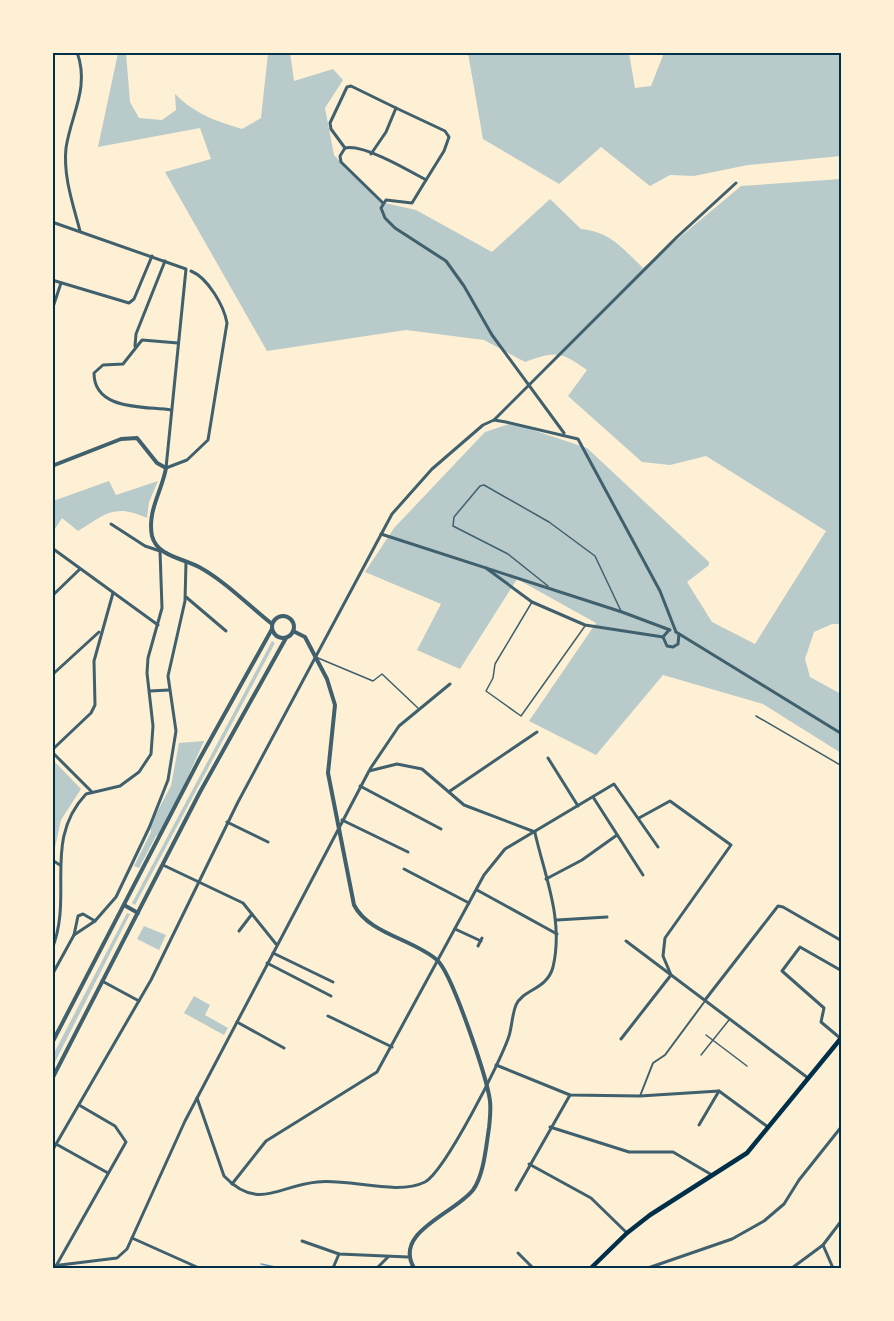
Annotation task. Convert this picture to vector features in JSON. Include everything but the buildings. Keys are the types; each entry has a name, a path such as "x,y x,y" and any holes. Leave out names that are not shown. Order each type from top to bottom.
{"main road":[{"path":"591,1269 627,1233 673,1199 714,1176 747,1153 841,1038"}],"street":[{"path":"78,52 82,92 69,134 66,163 80,231"},
{"path":"345,148 331,129 330,123 347,87 351,86 448,134 444,151 412,203 391,199 382,203"},
{"path":"371,154 386,132 396,108"},
{"path":"382,203 341,162 340,156 345,148 352,147 371,154 426,180"},
{"path":"52,1151 139,1002 197,881 335,615 401,500 432,469 483,425 494,420 531,386 678,237 736,183"},
{"path":"382,203 381,208 385,218 446,261 464,286 492,335 565,435"},
{"path":"52,222 189,270 206,284 222,307 227,323 207,440 187,460 166,468 157,463 137,438 133,437 121,439 52,466"},
{"path":"52,280 129,303 134,299 152,256"},
{"path":"134,348 136,334 165,261"},
{"path":"52,949 59,926 62,900 61,847 67,820 78,803 92,792 109,791 120,786 146,764 154,744 148,658 158,625 162,592 160,551 153,536 152,520 166,468 178,343 189,270"},
{"path":"52,310 61,282"},
{"path":"171,410 113,402 100,393 94,378 95,370 103,365 123,364 142,340 178,343"},
{"path":"494,420 522,424 578,439 660,591 680,641 673,647 664,644 663,638"},
{"path":"111,524 145,546 186,560 207,571 272,627 277,636 286,638"},
{"path":"381,534 622,612 677,633 842,734"},
{"path":"52,548 158,625"},
{"path":"74,935 95,921 116,897 149,828 168,780 176,731 168,676 186,597 186,560"},
{"path":"485,567 532,602 585,625 663,638"},
{"path":"52,596 80,569"},
{"path":"92,792 52,751 91,713 95,705 93,661 112,593"},
{"path":"186,597 226,631"},
{"path":"52,1044 275,619 284,616 292,621 293,631"},
{"path":"52,675 100,630"},
{"path":"663,638 670,630"},
{"path":"293,631 304,635 327,679 335,705 328,773 350,894 358,912 438,961 452,987 485,1084 490,1112 477,1183 467,1195 414,1238 409,1246 408,1257 414,1269"},
{"path":"52,1079 233,730 286,638 293,631"},
{"path":"54,1266 117,1258 124,1254 162,1167 360,786 399,726 450,684"},
{"path":"150,691 169,690"},
{"path":"450,791 537,732"},
{"path":"548,758 578,806"},
{"path":"369,771 397,764 422,769 470,808 535,832"},
{"path":"232,1185 261,1146 372,1076 392,1047 476,890 500,853 617,784 658,847"},
{"path":"360,786 441,829"},
{"path":"592,797 643,875"},
{"path":"639,818 667,801 673,802 728,841 730,849 665,938 663,956 671,975"},
{"path":"342,820 408,852"},
{"path":"227,822 268,842"},
{"path":"197,1098 219,1166 232,1185 242,1191 259,1195 316,1182 403,1187 422,1183 436,1173 444,1163 496,1065 508,1038 516,1006 521,998 542,985 550,974 557,920 535,832"},
{"path":"546,879 582,860 617,835"},
{"path":"52,860 60,865"},
{"path":"162,865 243,903 276,945"},
{"path":"405,869 469,903"},
{"path":"476,890 556,934"},
{"path":"124,905 138,913"},
{"path":"640,1096 653,1063 665,1055 778,906 842,941"},
{"path":"239,931 252,914"},
{"path":"52,975 74,935 79,915 95,921"},
{"path":"557,920 607,917"},
{"path":"455,929 481,939 478,946"},
{"path":"626,941 808,1078"},
{"path":"841,1038 821,1022 824,1008 783,974 783,968 800,947 842,971"},
{"path":"273,953 333,982"},
{"path":"267,963 331,996"},
{"path":"621,1039 671,975"},
{"path":"102,981 139,1002"},
{"path":"328,1016 392,1047"},
{"path":"237,1022 284,1047"},
{"path":"496,1065 570,1095 640,1096 719,1091 769,1128"},
{"path":"699,1125 719,1091"},
{"path":"516,1190 570,1095"},
{"path":"54,1266 126,1140 116,1126 79,1105"},
{"path":"648,1269 732,1239 764,1221 784,1204 799,1180 842,1126"},
{"path":"550,1127 629,1152 673,1152 714,1176"},
{"path":"57,1144 104,1172 109,1172"},
{"path":"529,1164 591,1198 627,1233"},
{"path":"792,1269 823,1245 842,1220"},
{"path":"132,1238 199,1269"},
{"path":"302,1241 339,1254 408,1257"},
{"path":"823,1245 833,1269"},
{"path":"518,1253 533,1269"},
{"path":"333,1269 339,1254"},
{"path":"377,1269 388,1257"}],"lane":[{"path":"551,589 508,554 453,526 454,517 480,486 484,485 549,522 595,556 622,612"},
{"path":"532,602 495,664 492,680 486,691 521,716 585,625"},
{"path":"314,656 372,680 382,674 420,710"},
{"path":"756,716 842,766"},
{"path":"701,1055 730,1019"},
{"path":"706,1035 747,1066"}],"shaded area":[{"path":"290,52 294,81 333,69 343,80 325,108 334,155 380,202 416,210 492,252 550,199 581,229 608,237 643,268 741,186 841,179 841,624 832,624 814,632 805,659 810,677 841,694 841,753 763,704 663,675 596,755 529,721 596,623 517,579 460,669 417,650 441,604 365,572 394,528 485,432 512,423 587,448 709,562 709,565 687,582 712,622 755,644 826,531 706,456 670,465 642,462 568,396 587,370 564,356 544,356 525,362 484,340 406,330 267,351 165,172 211,159 200,128 98,147 118,53 126,53 130,102 139,118 162,120 176,110 175,94 190,107 206,116 242,129 261,118 268,53"},
{"path":"468,53 629,53 635,88 651,86 664,53 841,53 841,156 748,165 694,176 670,175 650,186 601,147 559,184 483,139"},
{"path":"109,481 116,495 158,481 149,502 147,518 127,511 111,512 78,531 62,518 53,532 53,501"},
{"path":"272,641 275,643 135,905 132,903"},
{"path":"204,741 163,832 156,836 139,868 134,866 151,832 150,825 171,786 179,743"},
{"path":"53,760 81,789 61,820 54,852"},
{"path":"127,913 130,914 53,1066 53,1055"},
{"path":"144,926 166,935 159,950 137,939"},
{"path":"194,996 210,1005 205,1015 228,1028 224,1035 184,1013"}],"waterway":[{"path":"261,1264 280,1268"}]}
